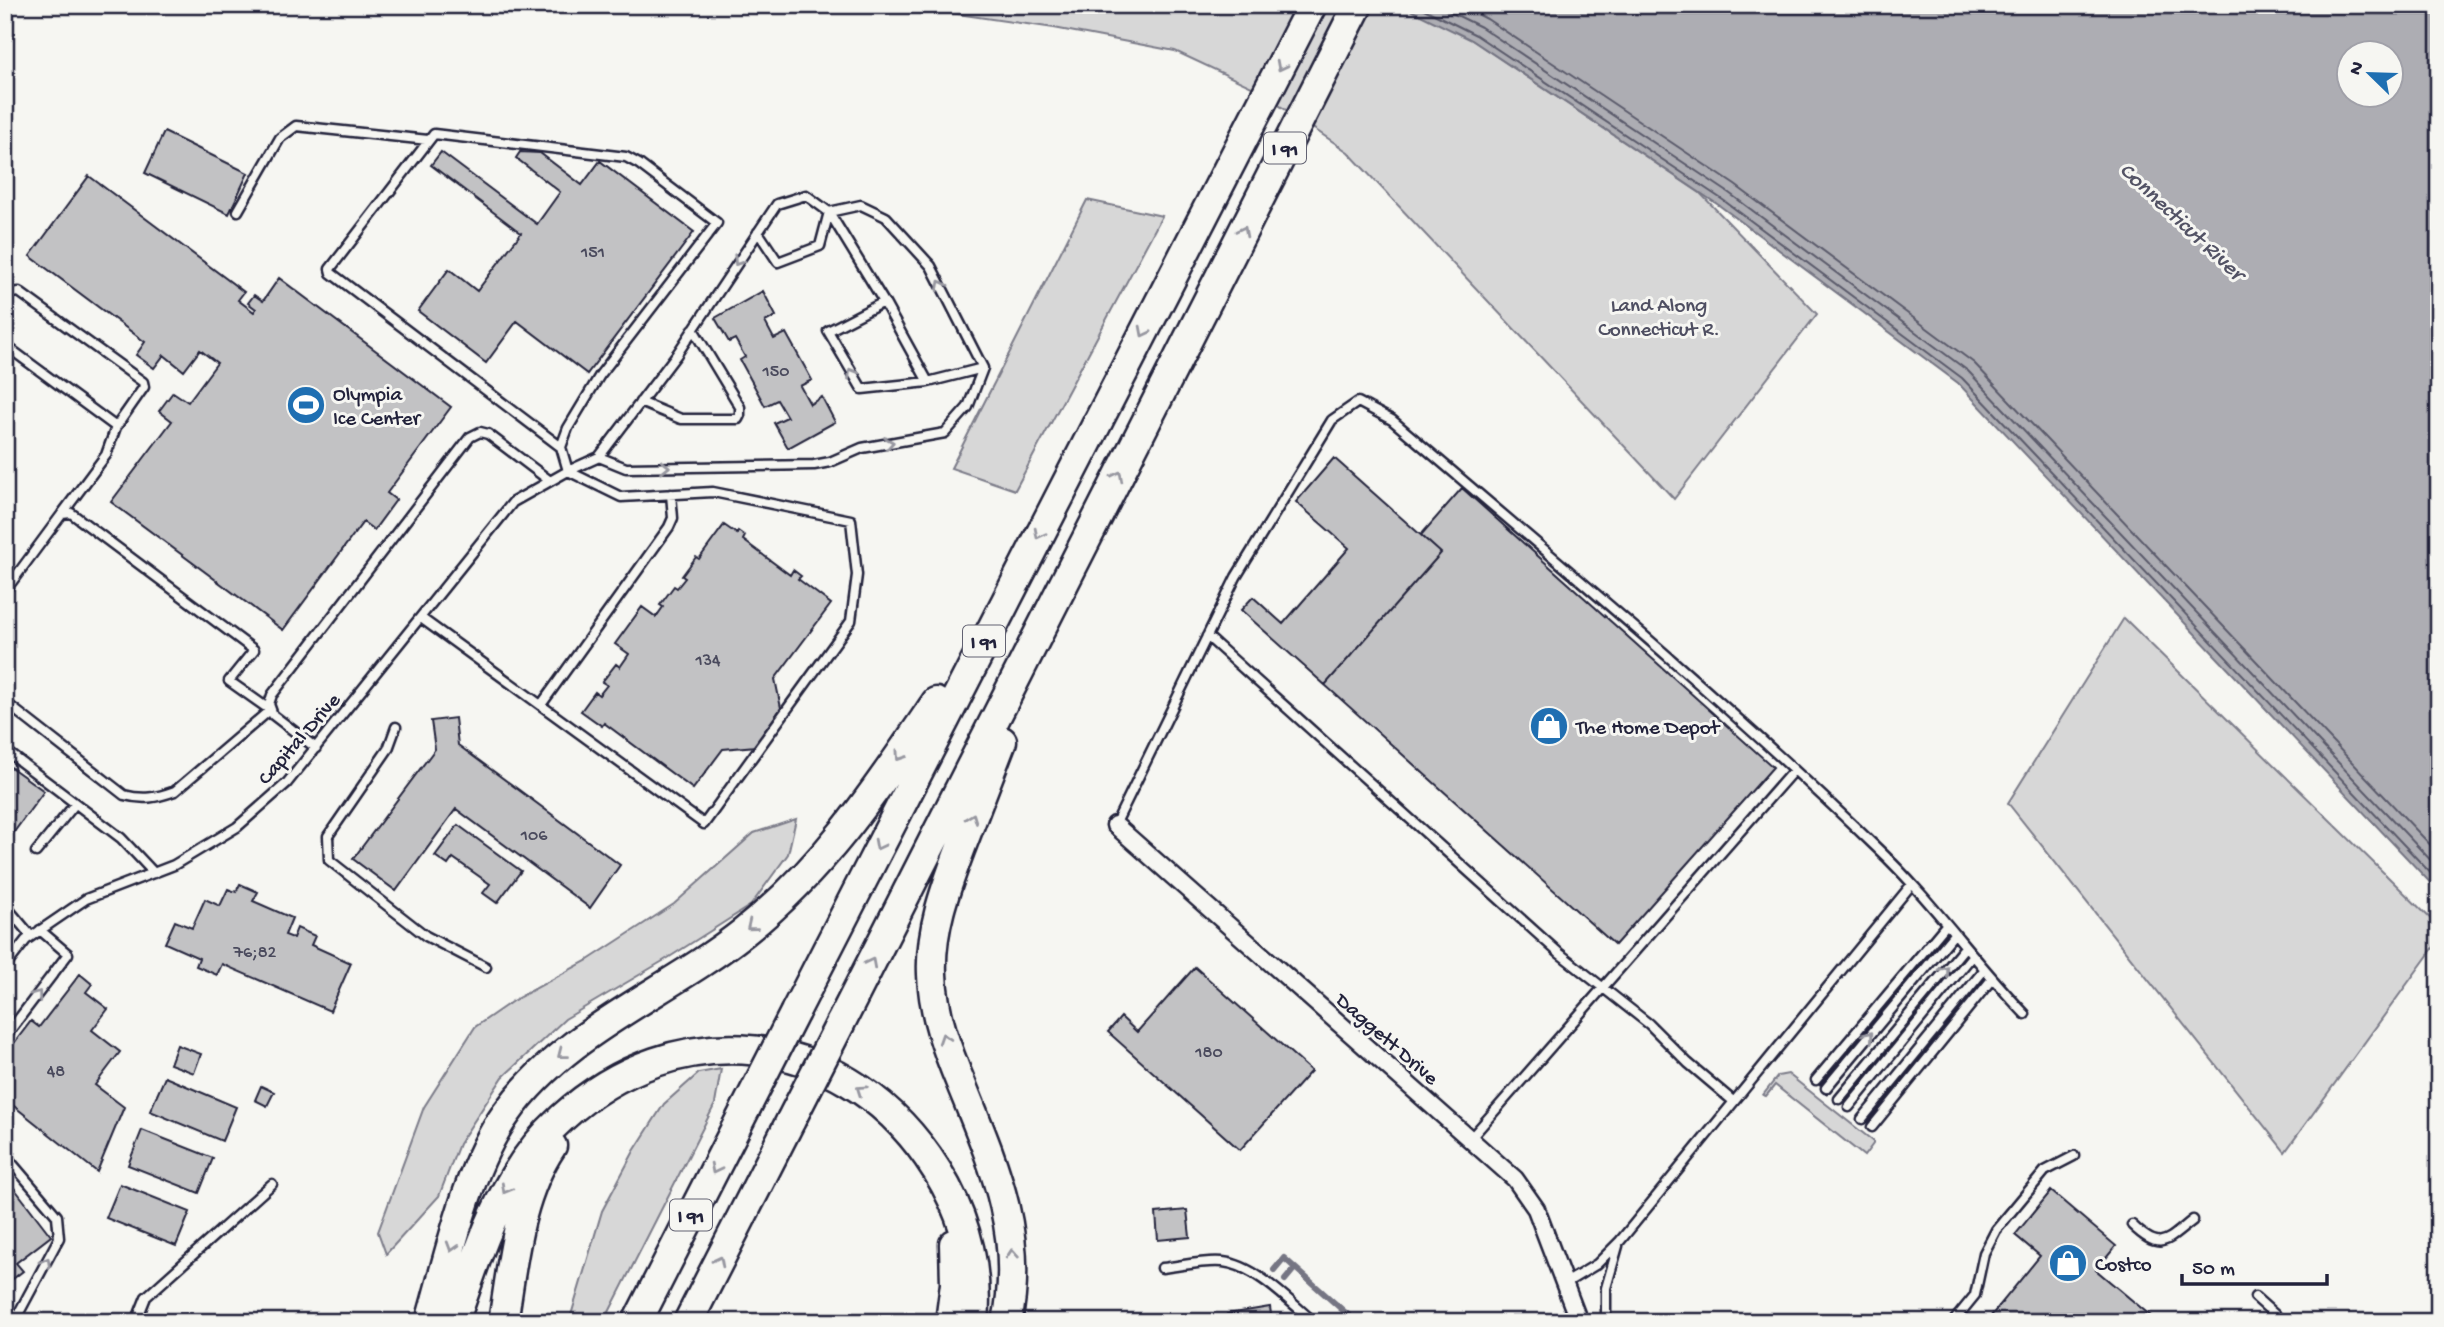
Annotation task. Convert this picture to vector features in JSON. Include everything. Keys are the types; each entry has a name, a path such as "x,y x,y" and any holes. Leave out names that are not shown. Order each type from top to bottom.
{"highway":[{"name":"I 91","path":"637,1322 1312,5"},
{"name":"I 91","path":"688,1322 1358,5"},
{"path":"430,1322 476,1172 495,1131 516,1101 539,1074 567,1050 729,943 770,910 809,873 863,808 1006,598"},
{"path":"1007,1322 1013,1271 1008,1219 993,1164 940,1026 933,988 932,952 947,886 1054,604"},
{"path":"454,1322 497,1205 513,1175 535,1146 563,1117 596,1092 635,1072 671,1059 727,1050 764,1051 797,1058 826,1069 852,1083 884,1107 911,1135 944,1182 966,1232 975,1285 974,1322"},
{"path":"503,1322 522,1211 548,1153 571,1122 600,1096 636,1073 671,1059"},
{"path":"911,1135 938,1185 953,1234 955,1284 950,1322"}],"street":[{"name":"Daggett Drive","path":"1115,825 1515,1179 1530,1197 1579,1322"}],"lane":[{"path":"238,211 280,138 296,126 428,140"},
{"path":"421,618 704,824 851,621 857,575 851,520 713,492 621,497 568,471 561,447 568,428 600,375 660,301 717,223 626,157 434,134 330,269 331,273 561,447"},
{"path":"829,212 861,205 886,217 931,266 983,368 968,407 945,433 862,448 830,462 814,465 626,468 599,457 693,329 777,204 806,195 829,212 884,302 928,382"},
{"path":"758,232 778,262 820,246 829,212"},
{"path":"5,301 11,293 19,292 143,382 144,387 116,427 106,454 5,591"},
{"path":"884,302 828,331 862,389 928,382 983,368"},
{"path":"640,402 681,419 738,419 740,407 693,329"},
{"path":"5,345 116,427"},
{"path":"1115,825 1236,577 1332,420 1358,401 1402,428 1670,659 1878,848 2025,1014"},
{"path":"5,702 124,795 140,799 160,797 175,791 270,710 272,695 470,437 480,432 488,434 551,481"},
{"name":"Capital Drive","path":"5,967 32,936 86,898 174,865 237,827 287,783 513,502 599,457"},
{"path":"541,705 669,527 673,518 671,494"},
{"path":"62,514 71,513 82,520 254,650 229,681 316,748"},
{"path":"1207,636 1551,945 1649,1024 1688,1063 1733,1101"},
{"path":"396,727 388,749 328,836 329,860 426,936 486,967"},
{"path":"5,750 121,838 154,873"},
{"path":"1470,1139 1793,771"},
{"path":"36,852 75,804"},
{"path":"1564,1284 1597,1264 1620,1241 1912,884"},
{"path":"5,905 32,936"},
{"path":"1816,1080 1946,925"},
{"path":"5,1037 68,954 40,930"},
{"path":"1826,1088 1954,934"},
{"path":"1839,1099 1965,947"},
{"path":"1849,1107 1972,956"},
{"path":"1862,1119 1984,970"},
{"path":"1872,1127 1992,979"},
{"path":"5,1155 57,1216 59,1238 14,1322"},
{"path":"1953,1322 1975,1295 1984,1253 1996,1230 2045,1171 2074,1156"},
{"path":"136,1322 146,1297 272,1184"},
{"path":"2132,1225 2144,1237 2154,1242 2164,1241 2193,1220"},
{"path":"1606,1322 1606,1288 1620,1241"},
{"path":"1162,1268 1212,1262 1233,1264 1256,1275 1314,1322"},
{"path":"2255,1297 2283,1322"}],"green space":[{"name":"Land Along Connecticut R.","path":"896,5 1459,5 1472,40 1700,193 1817,314 1674,499 1348,152 1252,87 1175,51 1054,28"},
{"path":"1087,200 1162,216 1015,490 951,468"},
{"path":"2124,618 2439,927 2439,940 2285,1152 2008,803"},
{"path":"796,819 788,854 751,905 565,1019 503,1077 459,1144 439,1196 386,1254 378,1232 424,1107 475,1027 514,1000 588,960 674,904 754,833"},
{"path":"721,1069 715,1104 604,1322 569,1322 602,1211 634,1151 664,1104 699,1073"},
{"path":"1788,1074 1873,1141 1864,1156 1775,1085 1766,1096 1763,1095 1778,1076"}],"water":[{"name":"Connecticut River","path":"1400,5 2439,5 2439,892 1958,383 1720,206 1472,40"}],"building":[{"path":"164,132 248,173 229,214 145,173"},
{"path":"441,152 537,224 560,192 516,158 520,152 540,153 582,185 600,161 694,232 587,374 517,321 486,363 418,311 449,269 477,291 521,233 431,165"},
{"name":"Olympia Ice Center","path":"89,176 244,292 238,300 254,312 256,309 248,303 254,295 263,301 279,278 451,407 387,493 396,500 374,530 363,522 283,630 111,502 172,421 159,411 173,392 188,402 217,363 200,350 184,371 164,355 154,368 136,355 145,342 30,256"},
{"path":"763,291 776,316 765,322 774,339 786,333 812,380 800,386 810,404 822,397 835,422 788,448 774,423 787,417 777,400 765,406 740,360 745,357 735,339 729,342 715,318"},
{"path":"1334,458 1441,553 1325,685 1241,610 1253,597 1283,624 1349,548 1296,502"},
{"name":"The Home Depot","path":"1462,488 1773,767 1615,945 1325,685 1441,553 1421,535"},
{"path":"724,525 745,536 743,540 790,575 793,570 801,576 798,579 831,604 775,679 781,708 756,746 723,749 693,789 604,723 602,726 581,711 595,692 599,695 607,685 602,682 616,664 620,667 629,654 615,644 642,607 656,617 663,607 660,605 674,586 677,588 696,557 699,559"},
{"path":"455,718 458,745 620,865 590,908 456,809 396,891 353,859 435,749 431,721"},
{"path":"5,763 44,791 6,843 5,843"},
{"path":"458,825 521,871 497,903 483,893 490,884 453,858 448,865 435,856"},
{"path":"240,884 258,892 253,901 292,918 285,935 293,938 297,928 315,936 311,945 351,963 330,1011 222,964 217,975 196,966 199,958 165,943 175,921 192,928 205,899 220,906 228,889 236,892"},
{"path":"1195,967 1311,1071 1240,1150 1108,1032 1121,1017 1137,1032"},
{"path":"80,974 92,984 86,992 108,1009 92,1030 120,1052 95,1085 124,1107 97,1172 5,1099 5,1055 31,1021 39,1027"},
{"path":"177,1045 201,1054 194,1073 170,1064"},
{"path":"165,1077 236,1107 222,1141 150,1111"},
{"path":"261,1086 274,1092 267,1106 255,1100"},
{"path":"142,1130 213,1158 199,1193 128,1165"},
{"path":"5,1176 51,1236 16,1263 23,1271 5,1285"},
{"path":"120,1184 190,1212 176,1246 106,1218"},
{"name":"Costco","path":"2051,1191 2116,1246 2096,1270 2158,1322 1986,1322 2040,1256 2015,1235"},
{"path":"1187,1210 1190,1237 1158,1240 1156,1213"},
{"path":"1270,1307 1272,1322 1228,1322 1227,1314"}],"waterway":[{"path":"1274,1270 1284,1258 1356,1322"},
{"path":"1285,1280 1295,1268"}],"place":[{"name":"Olympia Ice Center","path":"306,405"},
{"name":"The Home Depot","path":"1549,726"},
{"name":"Costco","path":"2068,1263"}]}
